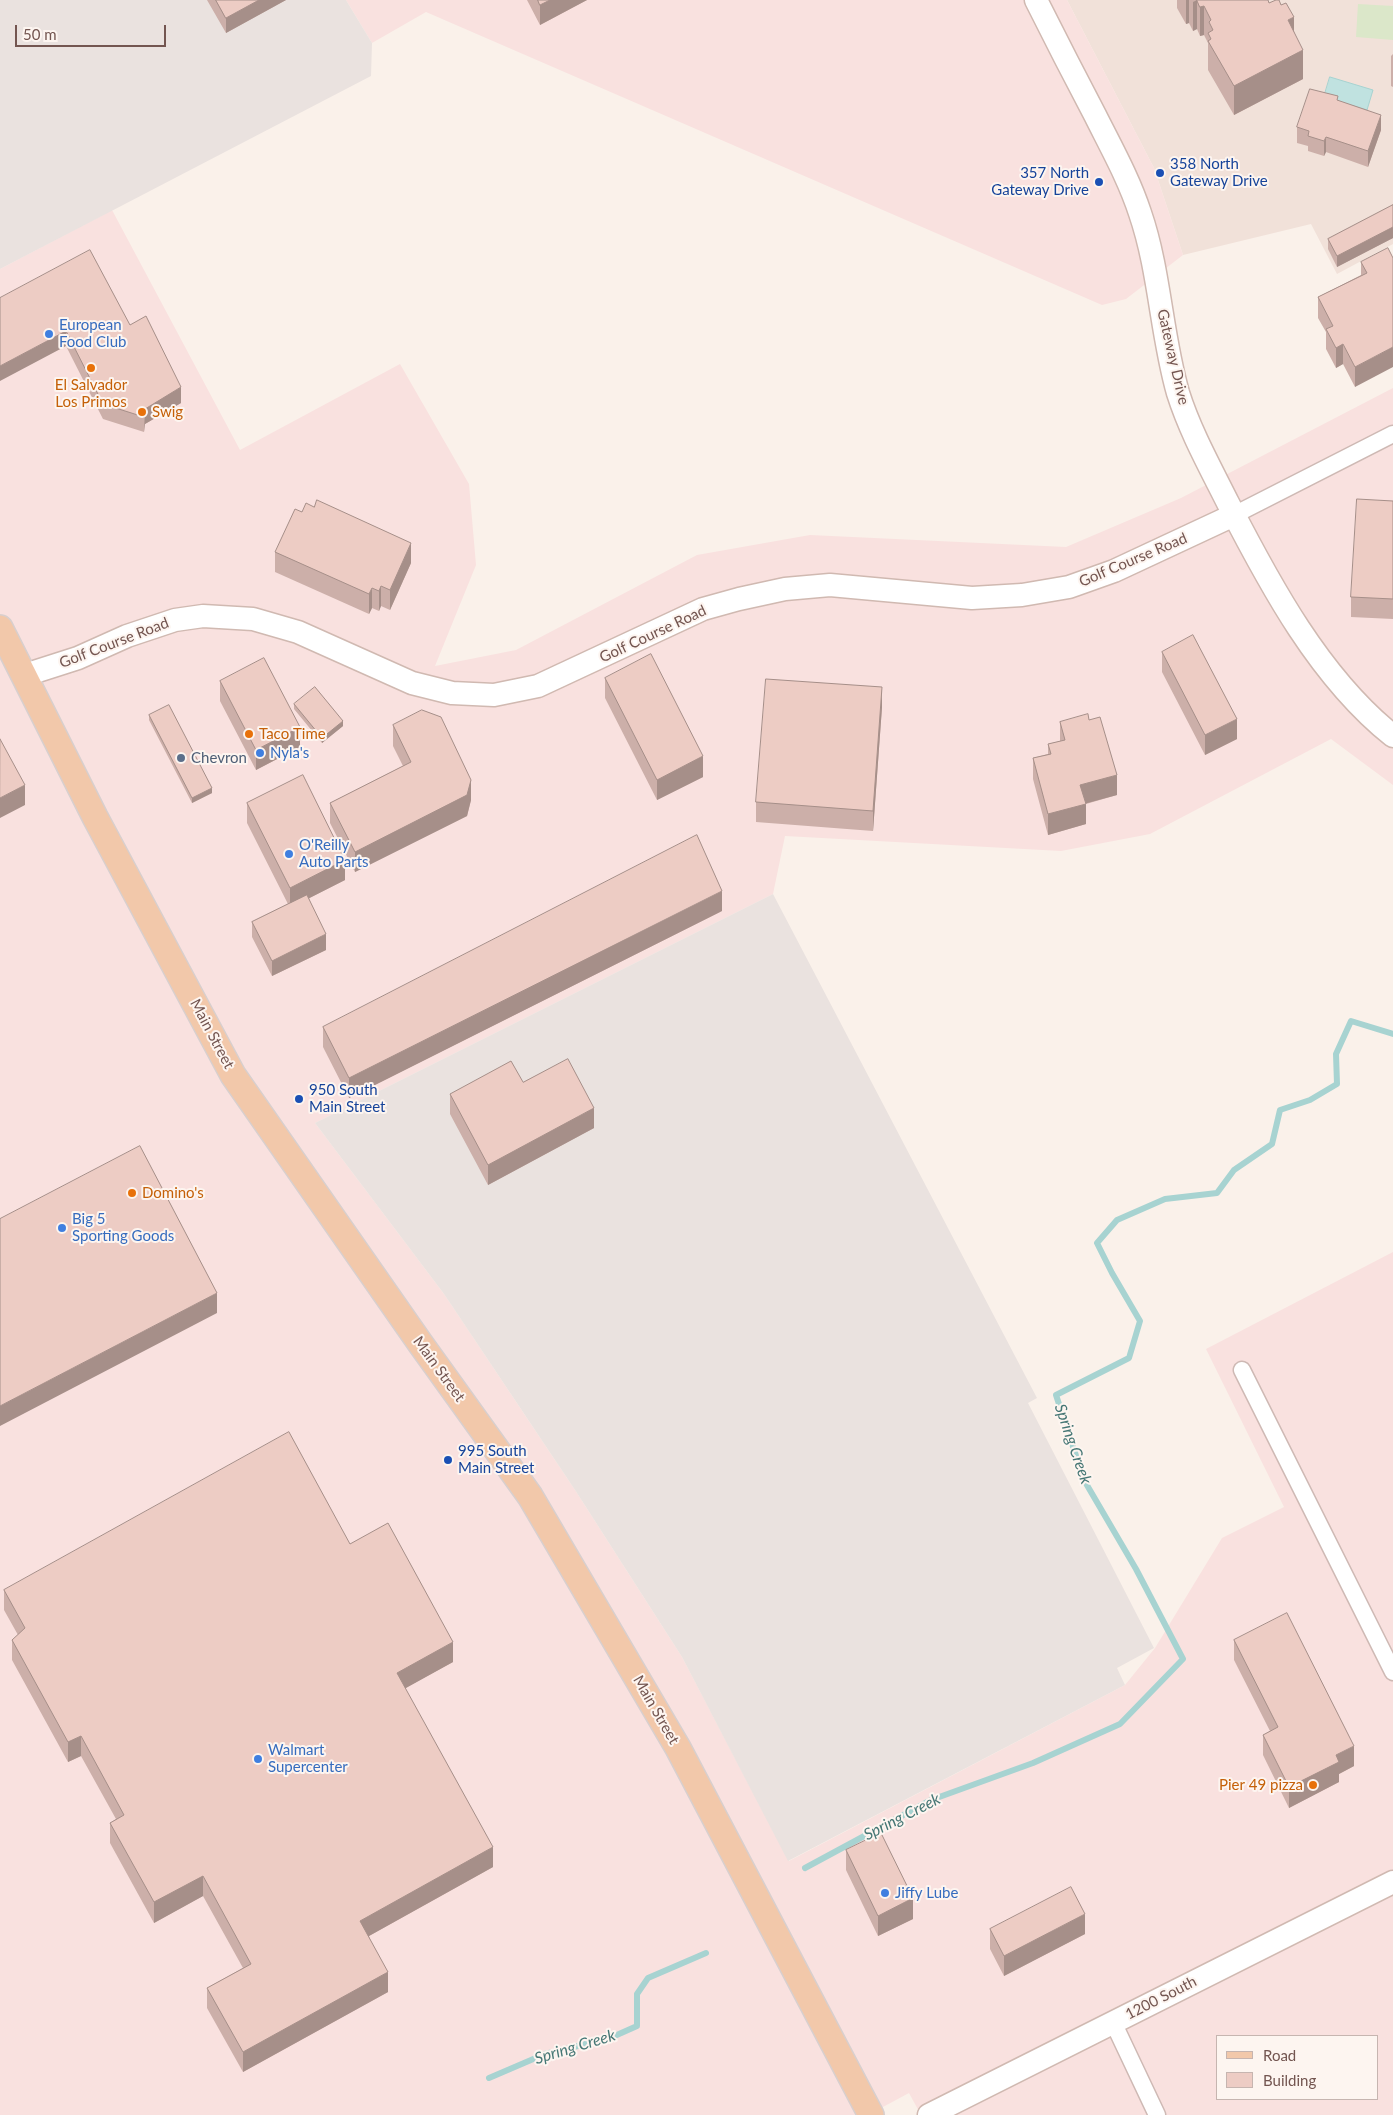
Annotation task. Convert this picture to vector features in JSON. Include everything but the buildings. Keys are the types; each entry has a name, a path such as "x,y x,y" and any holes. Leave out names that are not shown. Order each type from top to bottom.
{"main road":[{"name":"Gateway Drive","path":"1036,0 1115,154 1140,213 1153,262 1169,352 1179,394 1203,456 1281,600 1331,673 1369,717 1393,736"},
{"name":"Golf Course Road","path":"25,675 78,658 128,636 175,620 204,616 253,619 298,632 412,683 452,693 494,695 538,686 703,609 739,599 785,589 830,584 972,598 1022,595 1069,587 1114,571 1234,515"},
{"name":"Main Street","path":"0,628 104,833 233,1075 420,1343 530,1496 678,1748 871,2115"},
{"name":"1200 South","path":"929,2115 1393,1882"}],"street":[{"name":"Golf Course Road","path":"1234,515 1393,434"},
{"path":"1242,1370 1393,1672"},
{"path":"1113,2022 1157,2115"}],"shaded area":[{"path":"0,0 346,0 372,43 371,76 0,269"},
{"path":"346,0 1067,0 1154,168 1183,255 1126,299 1102,305 426,12 372,43"},
{"path":"1067,0 1393,0 1393,244 1337,274 1311,224 1183,255 1154,168"},
{"path":"112,210 240,450 400,364 469,484 476,565 435,666 516,650 697,555 810,535 1066,547 1181,498 1393,388 1393,785 1331,739 1150,834 1061,851 785,836 773,894 315,1123 444,1294 575,1490 682,1657 789,1861 1125,1685 1155,1648 1222,1538 1284,1507 1206,1349 1393,1252 1393,2115 921,2115 909,2093 868,2115 0,2115 0,269"},
{"path":"773,894 1037,1398 1028,1403 1154,1648 1117,1668 1125,1685 788,1861 682,1657 575,1490 444,1294 315,1123"}],"green space":[{"path":"1358,4 1393,6 1393,40 1356,37"}],"water":[{"path":"1330,77 1373,90 1367,110 1324,97"}],"waterway":[{"name":"Spring Creek","path":"805,1868 931,1800 1033,1763 1120,1724 1183,1659 1136,1569 1084,1480 1056,1395 1129,1358 1140,1321 1097,1243 1117,1220 1165,1199 1217,1193 1234,1170 1272,1144 1280,1110 1310,1100 1337,1084 1336,1054 1351,1021 1393,1034"},
{"name":"Spring Creek","path":"489,2078 545,2054 610,2038 637,2026 637,1994 648,1978 706,1953"}],"place":[{"name":"358 North Gateway Drive","path":"1160,173"},
{"name":"357 North Gateway Drive","path":"1099,182"},
{"name":"European Food Club","path":"49,334"},
{"name":"El Salvador Los Primos","path":"91,368"},
{"name":"Swig","path":"142,412"},
{"name":"Taco Time","path":"249,734"},
{"name":"Nyla's","path":"260,753"},
{"name":"Chevron","path":"181,758"},
{"name":"O'Reilly Auto Parts","path":"289,854"},
{"name":"950 South Main Street","path":"299,1099"},
{"name":"Domino's","path":"132,1193"},
{"name":"Big 5 Sporting Goods","path":"62,1228"},
{"name":"995 South Main Street","path":"448,1460"},
{"name":"Walmart Supercenter","path":"258,1759"},
{"name":"Pier 49 pizza","path":"1313,1785"},
{"name":"Jiffy Lube","path":"885,1893"}]}
